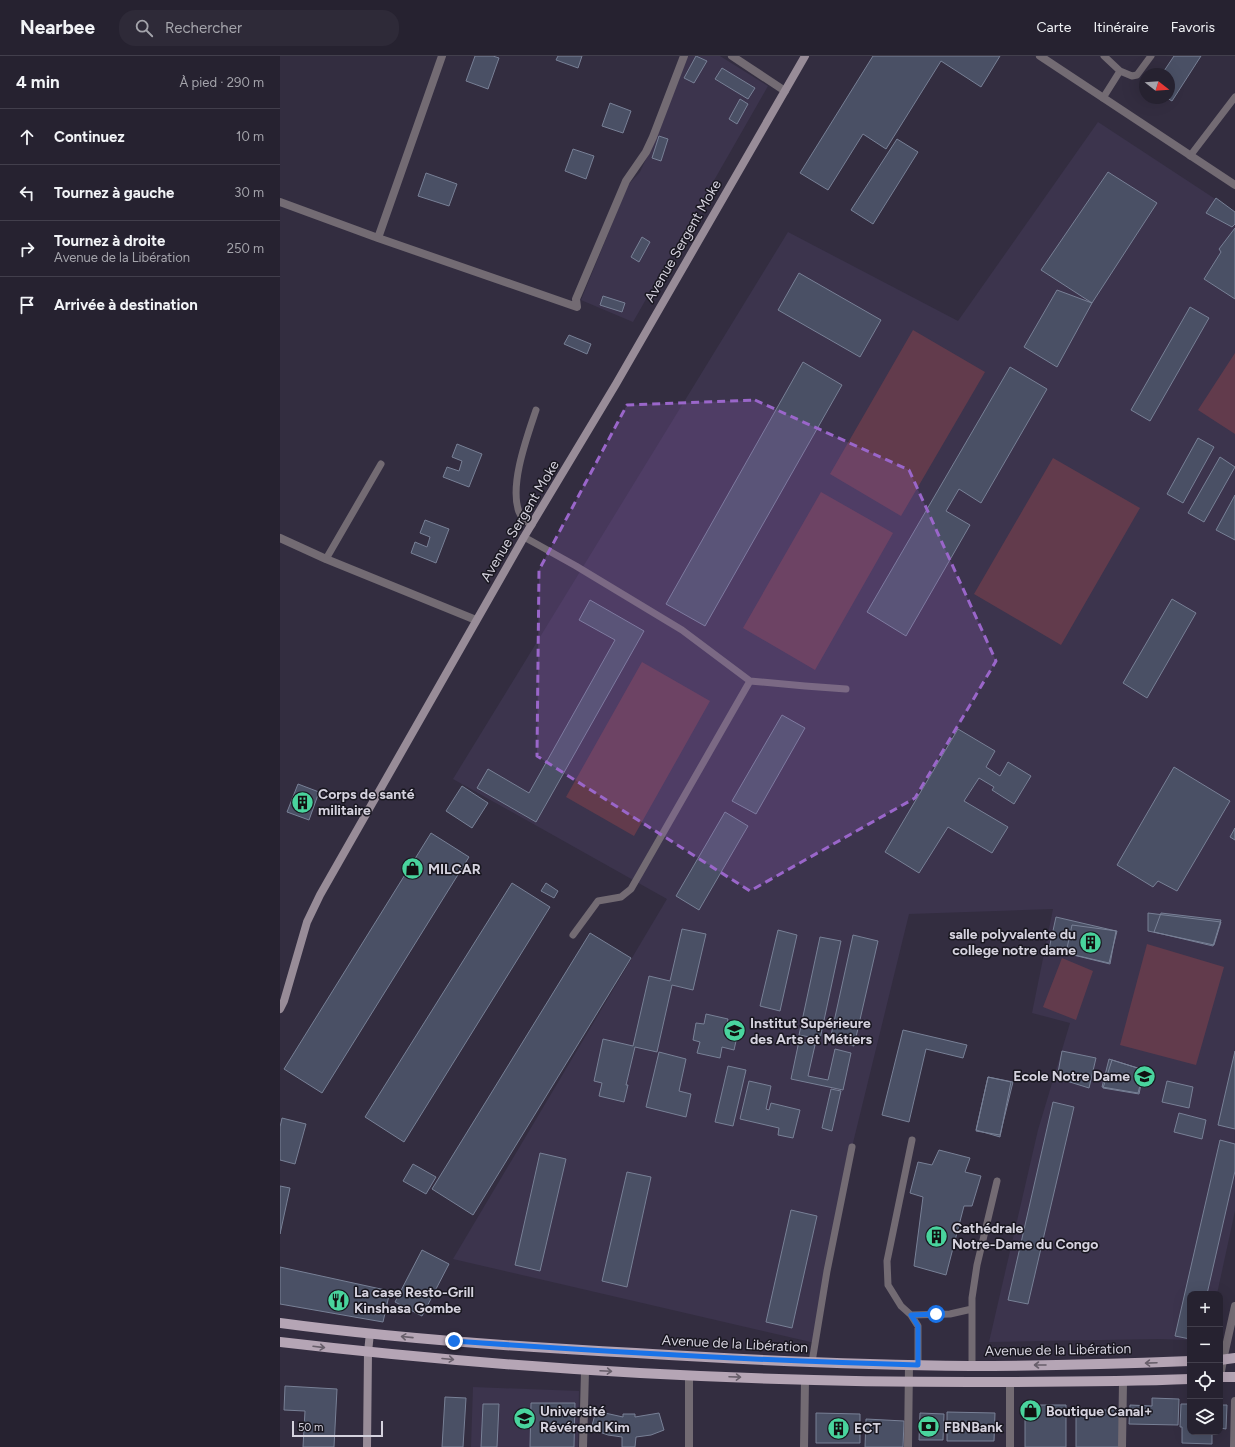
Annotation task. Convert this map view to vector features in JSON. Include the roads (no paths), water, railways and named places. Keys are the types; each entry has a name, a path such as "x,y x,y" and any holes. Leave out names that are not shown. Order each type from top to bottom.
{"main road":[{"name":"Avenue Sergent Moke","path":"280,1010 308,922 314,908 476,620 616,384 805,56"},
{"name":"Avenue de la Libération","path":"280,1323 454,1341 574,1350 812,1362 972,1366 1187,1362"},
{"path":"367,1447 368,1352 370,1333"},
{"path":"280,1342 368,1352 585,1370 805,1380 909,1382 1123,1382 1187,1379"},
{"path":"1223,1360 1235,1358"},
{"path":"1223,1377 1235,1377"}],"street":[{"path":"378,238 442,56"},
{"path":"280,202 378,238 577,307 576,299 626,181 646,152 653,137 684,56"},
{"path":"732,56 785,91"},
{"path":"1040,56 1235,185"},
{"path":"280,538 476,620"},
{"path":"1223,1352 1235,1306"},
{"path":"908,1447 909,1382 914,1365"},
{"path":"584,1447 585,1370"},
{"path":"689,1375 689,1447"},
{"path":"804,1447 805,1380"},
{"path":"1010,1382 1010,1447"},
{"path":"1122,1447 1123,1382"},
{"path":"1234,1447 1235,1401"}],"lane":[{"path":"1104,56 1120,71 1132,76 1137,75 1150,56"},
{"path":"1103,98 1120,71"},
{"path":"1190,156 1235,97"},
{"path":"532,525 525,521 519,513 517,497 518,470 523,449 536,410"},
{"path":"326,558 381,464"},
{"path":"524,537 576,566 682,630 750,681 846,689"},
{"path":"573,935 598,901 621,897 631,889 750,681"},
{"path":"912,1140 886,1261 888,1284 901,1306 911,1315 918,1326 914,1365"},
{"path":"812,1362 827,1271 852,1147"},
{"path":"972,1366 972,1298 977,1264 996,1181"},
{"path":"911,1315 950,1314 972,1309"}],"place":[{"name":"Corps de santé militaire","path":"303,802"},
{"name":"MILCAR","path":"413,869"},
{"name":"salle polyvalente du college notre dame","path":"1091,942"},
{"name":"Institut Supérieure des Arts et Métiers","path":"735,1031"},
{"name":"Ecole Notre Dame","path":"1145,1076"},
{"name":"Cathédrale Notre-Dame du Congo","path":"937,1236"},
{"name":"La case Resto-Grill Kinshasa Gombe","path":"338,1300"},
{"name":"Boutique Canal+","path":"1030,1411"},
{"name":"Université Révérend Kim","path":"525,1419"},
{"name":"FBNBank","path":"929,1427"},
{"name":"ECT","path":"838,1428"}]}
